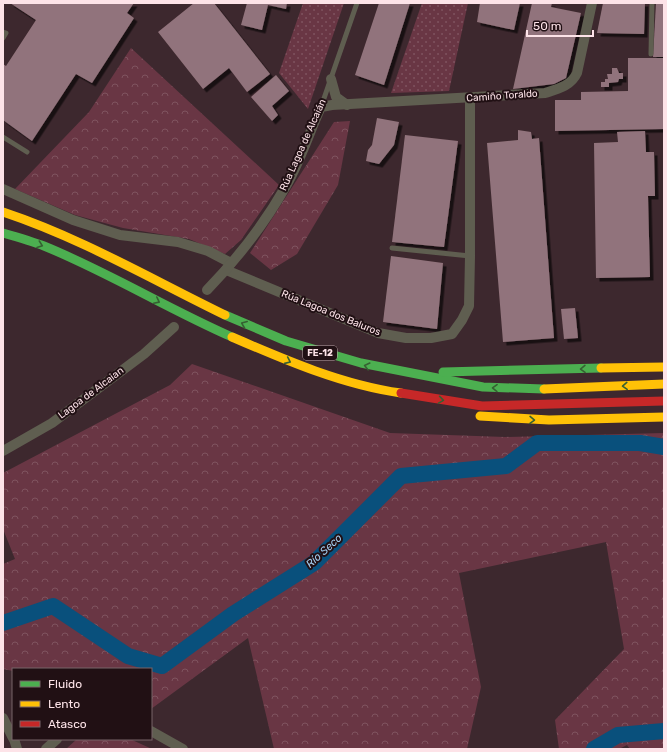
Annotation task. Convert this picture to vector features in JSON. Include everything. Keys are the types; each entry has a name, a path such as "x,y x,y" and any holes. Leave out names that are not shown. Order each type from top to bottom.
{"highway":[{"name":"FE-12","path":"3,212 93,246 236,320 296,346 327,356 391,372 489,388 571,388 664,384"},
{"name":"FE-12","path":"3,233 43,246 99,271 205,325 295,364 385,391 482,406 664,401"},
{"path":"391,372 664,367"},
{"path":"385,391 433,408"},
{"path":"467,414 519,420 557,421 664,417"}],"street":[{"name":"Camiño Toraldo","path":"320,108 545,93 565,86 573,80 592,3"},
{"path":"331,79 336,97 349,105"},
{"name":"Rúa Lagoa dos Baluros","path":"3,190 73,220 120,235 178,242 208,251 229,267 378,333 406,338 431,338 452,334 462,320 468,306 470,256 470,98"},
{"name":"Rúa Lagoa de Alcaián","path":"207,290 229,267 263,223 287,185 320,108"},
{"name":"Lagoa de Alcaian","path":"3,451 52,423 144,354 174,327"},
{"path":"3,718 12,736"},
{"path":"152,732 183,749"},
{"path":"46,749 56,740"}],"lane":[{"name":"Rúa Lagoa de Alcaián","path":"320,108 357,3"},
{"path":"650,54 652,3"},
{"path":"3,32 6,34 3,38"},
{"path":"3,137 26,152"},
{"path":"392,248 470,256"}],"green space":[{"path":"303,3 344,3 308,109 279,73"},
{"path":"422,3 468,3 449,91 391,93"},
{"path":"131,48 279,185 241,240 225,254 189,239 123,228 75,215 15,189 89,112"},
{"path":"350,121 338,185 297,254 271,270 250,253 334,122"},
{"path":"192,364 390,433 505,437 664,433 664,749 630,749 627,745 619,749 559,749 555,720 624,649 606,542 459,573 481,687 467,749 274,749 248,638 152,708 152,668 12,668 12,671 3,669 3,564 15,559 3,529 3,473 170,385"},
{"path":"76,740 132,740 152,749 66,749"}],"building":[{"path":"10,3 134,3 127,13 134,18 92,83 76,74 32,141 3,120 3,64 6,66 36,20"},
{"path":"194,3 214,3 270,74 247,92 229,68 203,89 158,32"},
{"path":"247,3 287,3 286,9 268,5 262,30 241,25"},
{"path":"379,3 410,3 384,85 355,75"},
{"path":"480,3 520,3 514,30 477,22"},
{"path":"532,3 552,3 551,7 581,13 566,78 554,84 513,89"},
{"path":"603,3 645,3 644,34 597,33"},
{"path":"656,3 664,3 664,57 653,57"},
{"path":"628,58 664,58 664,129 555,131 555,100 581,100 581,92 628,91"},
{"path":"612,68 617,68 619,73 623,73 623,79 619,79 618,82 609,83 609,87 601,87 601,82 605,82 605,79 608,79 607,74 612,74"},
{"path":"276,75 289,91 272,106 278,115 272,121 251,97"},
{"path":"377,118 399,122 394,145 379,164 366,161 368,150 372,145"},
{"path":"518,130 531,132 532,139 539,138 554,338 503,342 487,143 518,140"},
{"path":"645,131 646,152 654,152 655,196 648,196 650,277 596,278 594,143 618,142 617,132"},
{"path":"405,135 458,141 444,247 392,242"},
{"path":"391,256 443,263 437,329 383,322"},
{"path":"575,308 578,338 564,339 561,309"}],"waterway":[{"name":"Río Seco","path":"3,623 53,606 128,656 162,666 233,614 314,563 401,476 506,466 537,443 640,443 664,447"},
{"path":"594,749 618,735 664,731"}],"traffic: fast":[{"path":"3,233 39,244 68,256 232,337"},
{"path":"225,315 286,341 361,363 483,387 544,389"},
{"path":"443,372 601,368"}],"traffic: slow":[{"path":"3,212 60,234 116,260 225,315"},
{"path":"232,337 293,363 336,378 401,393"},
{"path":"601,368 664,367"},
{"path":"544,389 664,384"},
{"path":"480,416 549,420 664,417"}],"traffic: jam":[{"path":"401,393 482,406 664,401"}]}
